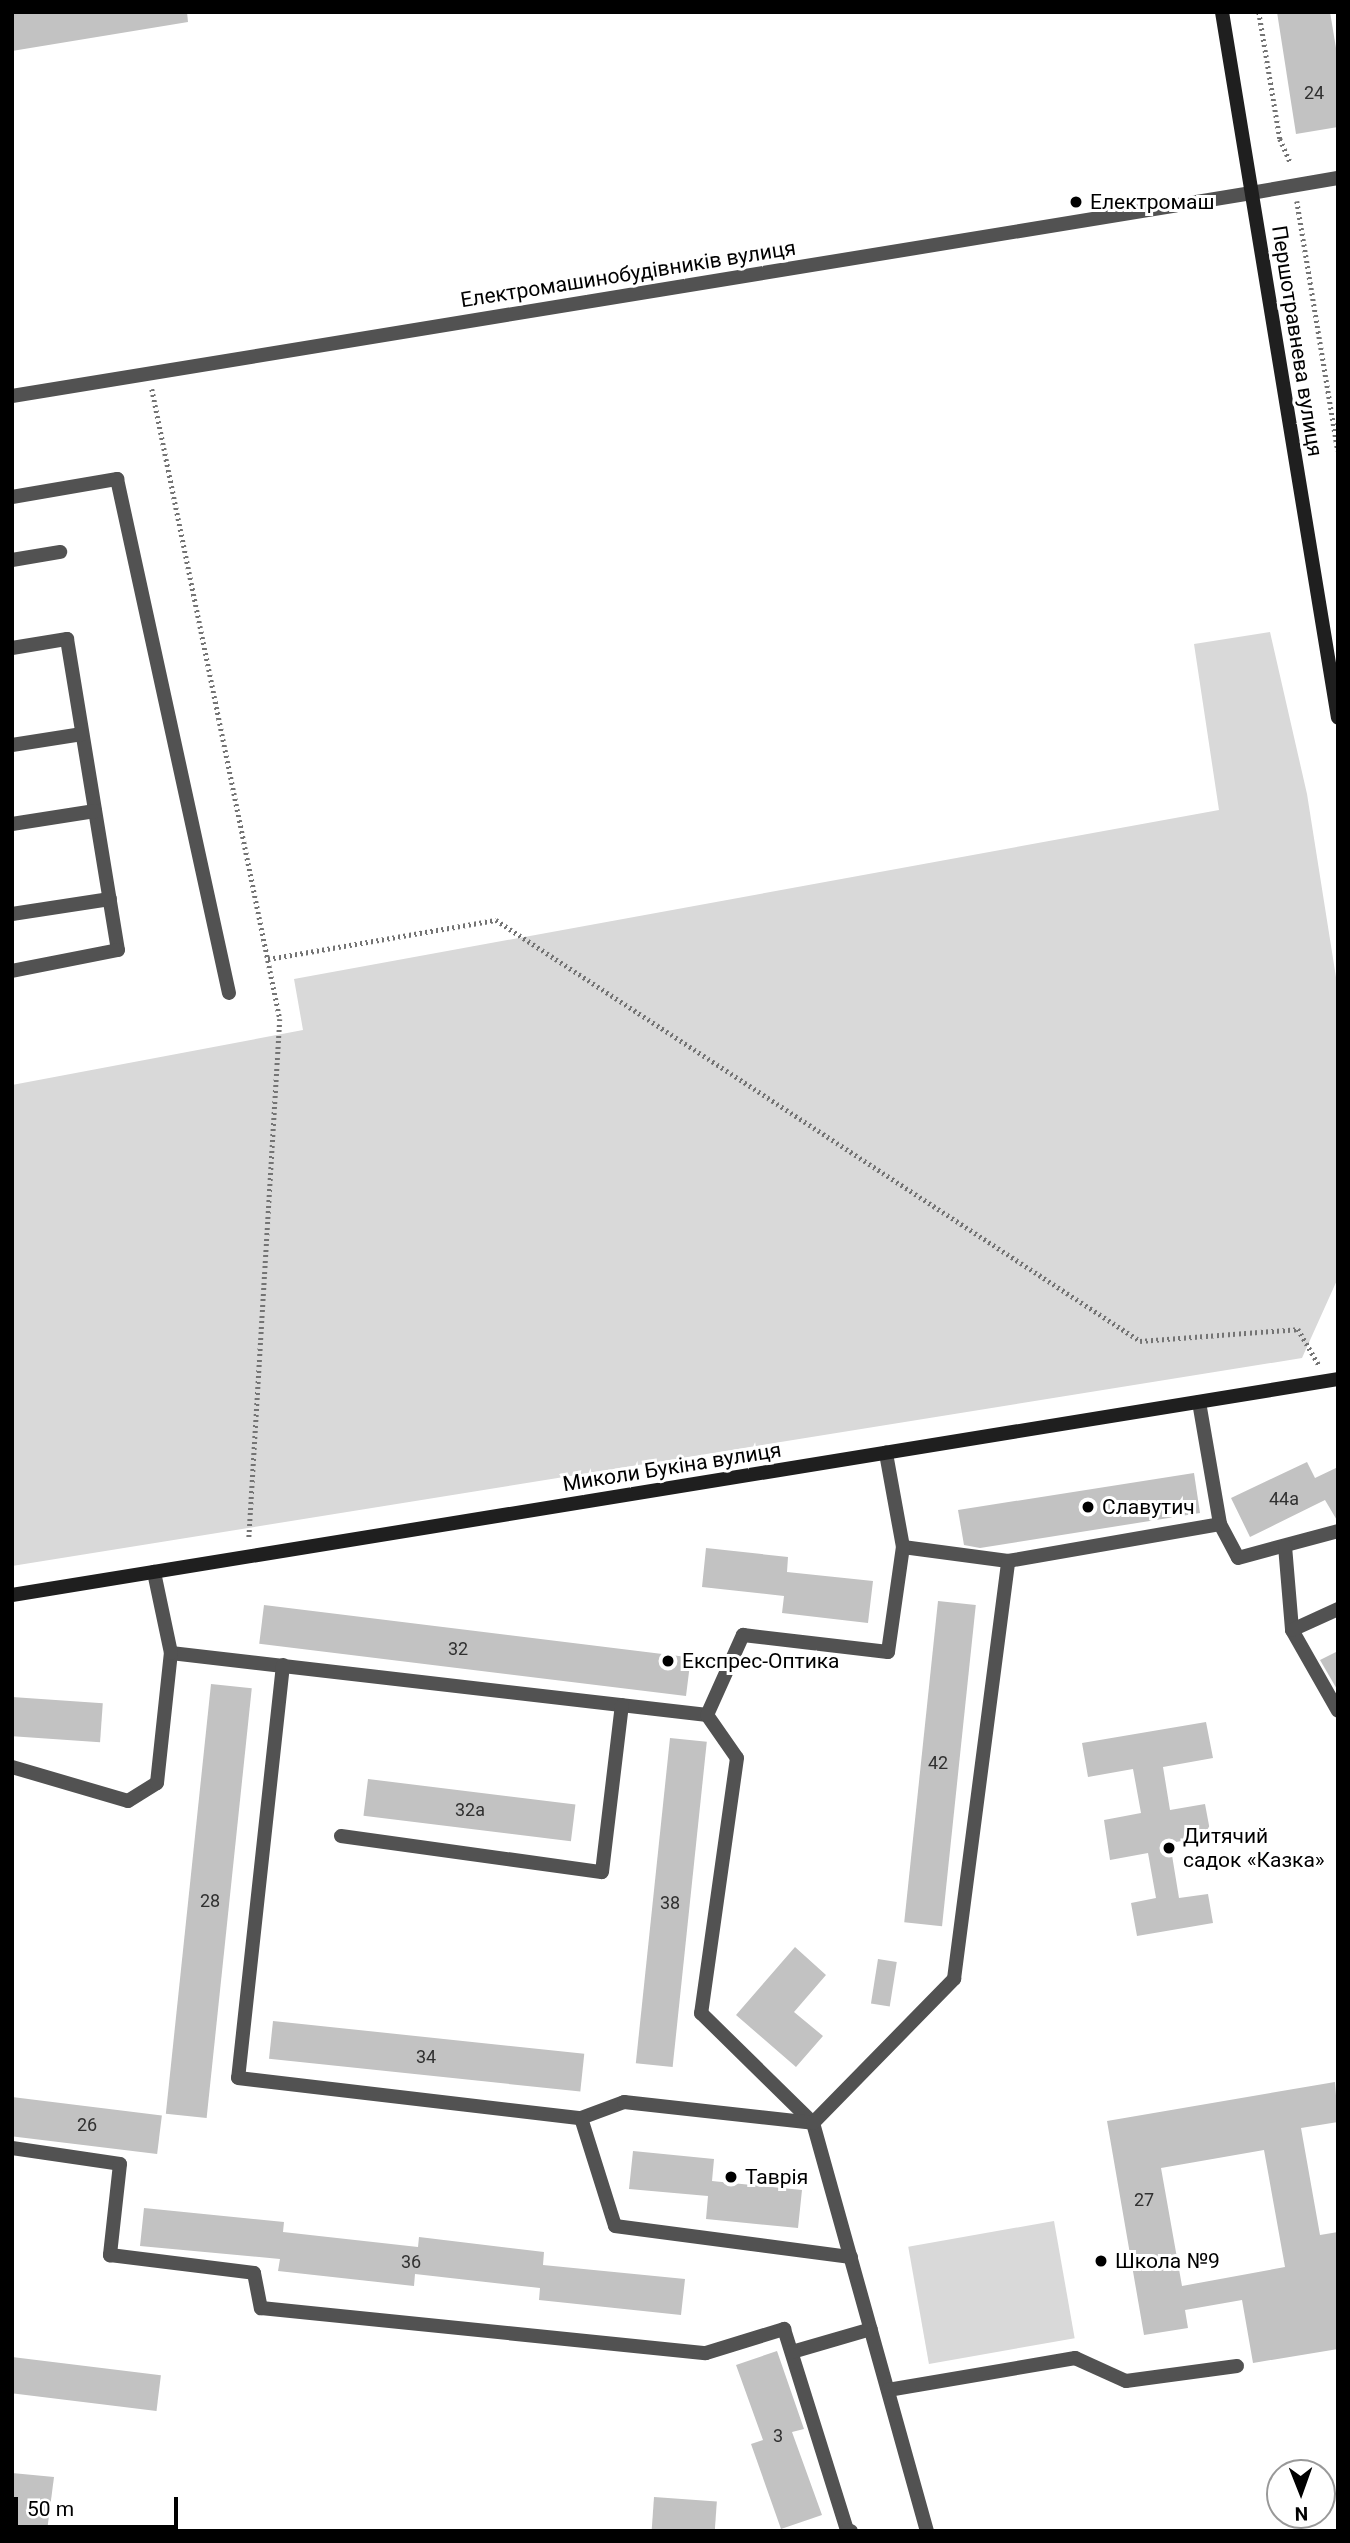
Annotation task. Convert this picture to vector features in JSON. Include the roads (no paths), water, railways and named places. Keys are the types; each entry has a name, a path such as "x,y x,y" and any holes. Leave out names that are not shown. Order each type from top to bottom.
{"street":[{"name":"Першотравнева вулиця","path":"1222,12 1338,718"},
{"name":"Електромашинобудівників вулиця","path":"12,396 1338,178"},
{"path":"12,497 117,479 229,993"},
{"path":"12,560 60,552"},
{"path":"12,648 67,639 118,950 12,971"},
{"path":"12,746 82,734"},
{"path":"12,824 95,811"},
{"path":"12,914 110,899"},
{"name":"Миколи Букіна вулиця","path":"12,1595 1333,1380"},
{"path":"1199,1402 1220,1524 1238,1558 1338,1531"},
{"path":"707,1716 743,1635 888,1653 903,1547 886,1453"},
{"path":"903,1547 1008,1561 1220,1524"},
{"path":"1285,1546 1292,1630 1338,1711"},
{"path":"813,2123 954,1979 1008,1561"},
{"path":"12,1767 128,1801 157,1783 171,1653 154,1572"},
{"path":"1292,1630 1338,1609"},
{"path":"171,1653 283,1664 707,1716 737,1758 701,2013 813,2123 928,2531"},
{"path":"283,1664 238,2078 581,2118 624,2102 813,2123"},
{"path":"341,1836 602,1872 622,1705"},
{"path":"581,2118 615,2226 851,2257"},
{"path":"12,2148 120,2164 110,2255 254,2273 261,2308 706,2353 784,2329 847,2530 851,2531"},
{"path":"792,2352 871,2329"},
{"path":"888,2390 1075,2358 1126,2381 1237,2366"}],"place":[{"name":"Електромаш","path":"1076,202"},
{"name":"Славутич","path":"1088,1507"},
{"name":"Експрес-Оптика","path":"668,1661"},
{"name":"Дитячий садок «Казка»","path":"1169,1848"},
{"name":"Таврія","path":"731,2177"},
{"name":"Школа №9","path":"1101,2261"}]}
